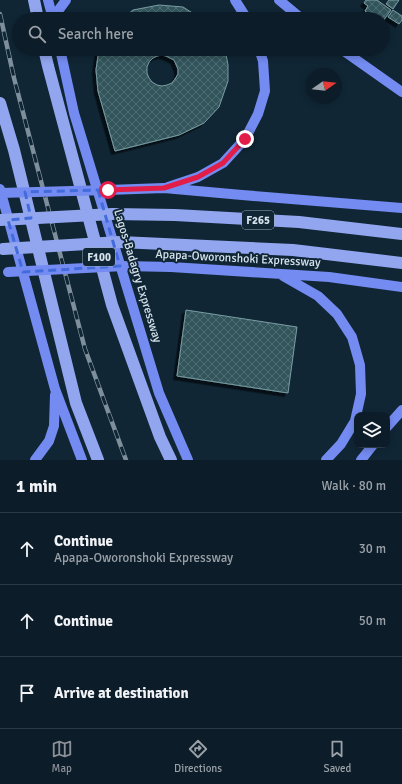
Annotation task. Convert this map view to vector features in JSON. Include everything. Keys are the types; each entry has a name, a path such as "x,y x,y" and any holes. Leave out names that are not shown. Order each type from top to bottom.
{"highway":[{"path":"34,0 37,12"},
{"name":"F100","path":"46,56 112,305 160,437 171,460"},
{"path":"0,103 14,150 76,403 98,460"},
{"name":"F265","path":"0,220 113,214 175,215 298,222 402,234"},
{"name":"Apapa-Oworonshoki Expressway","path":"2,249 120,242 293,250 402,263"}],"main road":[{"path":"48,0 52,12"},
{"path":"58,12 66,0"},
{"path":"235,0 243,12"},
{"path":"279,0 294,12"},
{"name":"Lagos-Badagry Expressway","path":"62,56 74,113 159,393 188,460"},
{"path":"164,188 198,177 223,163 245,139 258,114 265,91 261,56"},
{"path":"351,56 402,92"},
{"path":"0,193 164,188 242,196 402,208"},
{"path":"0,189 55,388 82,460"},
{"name":"Apapa-Oworonshoki Expressway","path":"4,273 124,266 171,267 329,277 402,287"},
{"path":"279,274 318,296 337,314 352,337 360,365 361,394 355,421 341,444 326,460"},
{"path":"35,460 49,441 54,426 55,388"},
{"path":"390,424 402,410"},
{"path":"361,460 371,448"}],"highlighted area":[{"path":"98,190 120,266 23,272 8,220 31,218 25,192"}],"building":[{"path":"366,0 377,0 391,10 390,12 366,12 365,11 368,6 364,3"},
{"path":"389,0 399,0 393,9 386,4"},
{"path":"159,5 183,7 191,12 131,12 133,10"},
{"path":"393,10 402,16 402,20 399,24 390,18 390,14"},
{"path":"98,56 157,56 149,62 147,73 152,82 162,86 172,83 178,74 178,69 174,60 166,56 226,56 228,81 219,107 204,123 179,135 115,151 98,91 96,70"},
{"path":"186,310 297,327 288,393 177,376"}],"railway":[{"path":"0,14 14,78 85,349 126,460"}],"route":[{"path":"108,190 164,188 198,177 223,163 245,139"}]}
